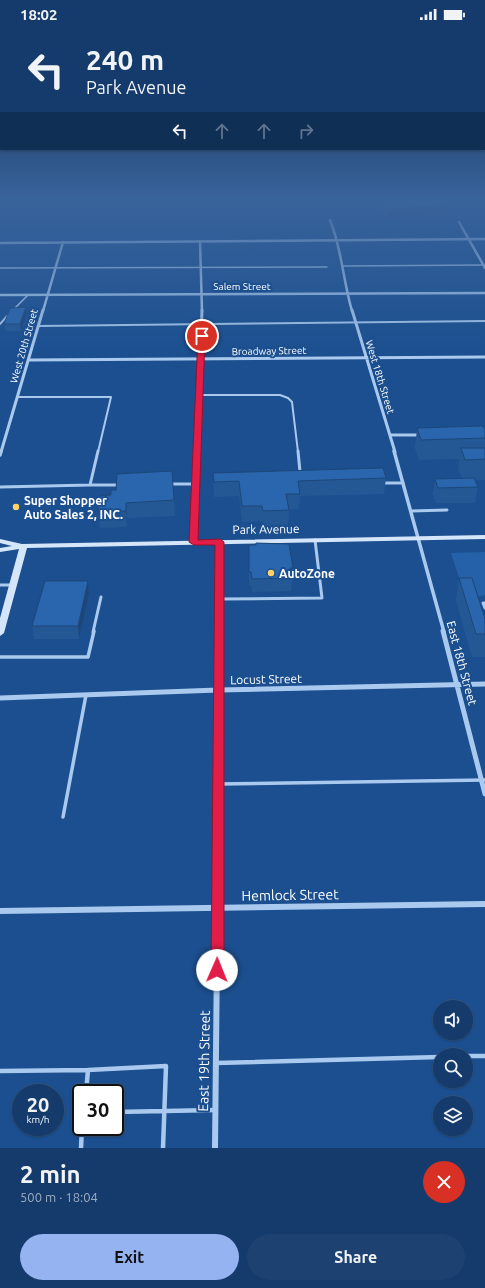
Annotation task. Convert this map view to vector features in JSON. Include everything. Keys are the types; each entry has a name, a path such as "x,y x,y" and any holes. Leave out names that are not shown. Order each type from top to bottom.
{"main road":[{"name":"Park Avenue","path":"0,550 24,546 485,537"},
{"name":"Park Avenue","path":"0,541 24,546"},
{"path":"0,634 24,546"}],"street":[{"name":"West 20th Street","path":"0,455 60,251"},
{"path":"194,542 203,294 200,251"},
{"name":"West 18th Street","path":"340,251 347,294 390,435 418,538"},
{"path":"476,251 485,268"},
{"name":"Salem Street","path":"0,295 485,293"},
{"name":"Broadway Street","path":"29,360 485,357"},
{"path":"390,435 430,435"},
{"name":"East 18th Street","path":"418,538 458,684 483,780 485,794"},
{"name":"East 19th Street","path":"215,1148 220,542"},
{"name":"Locust Street","path":"0,698 218,690 485,684"},
{"name":"Hemlock Street","path":"0,911 485,904"}],"lane":[{"path":"342,266 484,265"},
{"path":"0,268 327,267"},
{"path":"0,324 27,296"},
{"path":"38,326 485,322"},
{"path":"199,394 280,395 288,398 292,402 293,430 301,478"},
{"path":"17,397 111,397 90,486"},
{"path":"380,483 403,483"},
{"path":"166,484 196,484"},
{"path":"0,487 120,485"},
{"path":"411,511 447,510"},
{"path":"219,599 322,598 314,540"},
{"path":"0,585 13,584"},
{"path":"0,657 88,657 100,597"},
{"path":"485,603 483,603 485,608"},
{"path":"63,817 86,695"},
{"path":"218,784 483,780"},
{"path":"473,1056 485,1056"},
{"path":"216,1063 433,1057"},
{"path":"0,1071 88,1070 166,1066 163,1148"},
{"path":"87,1084 88,1070"},
{"path":"124,1112 215,1110"},
{"path":"81,1148 82,1136"}],"shaded area":[{"path":"485,552 485,595 466,599 451,553"}],"building":[{"path":"26,307 20,324 4,324 10,308"},
{"path":"483,426 485,430 485,438 421,440 417,428"},
{"path":"461,448 485,448 485,459 465,460"},
{"path":"383,468 386,478 298,481 300,494 286,494 289,510 263,511 262,506 242,506 239,481 214,482 213,473"},
{"path":"172,471 174,500 126,503 126,511 98,512 99,496 111,495 111,490 116,490 117,474"},
{"path":"474,478 478,487 438,488 435,479"},
{"path":"256,543 289,544 293,568 290,568 292,578 252,579 251,572 249,572 249,545 256,545"},
{"path":"459,578 472,578 485,619 485,634 476,634"},
{"path":"45,581 88,581 78,626 32,626"}],"place":[{"name":"Super Shopper Auto Sales 2, INC.","path":"16,507"},
{"name":"AutoZone","path":"271,573"}],"route":[{"path":"202,336 194,542 220,542 217,970"}]}
